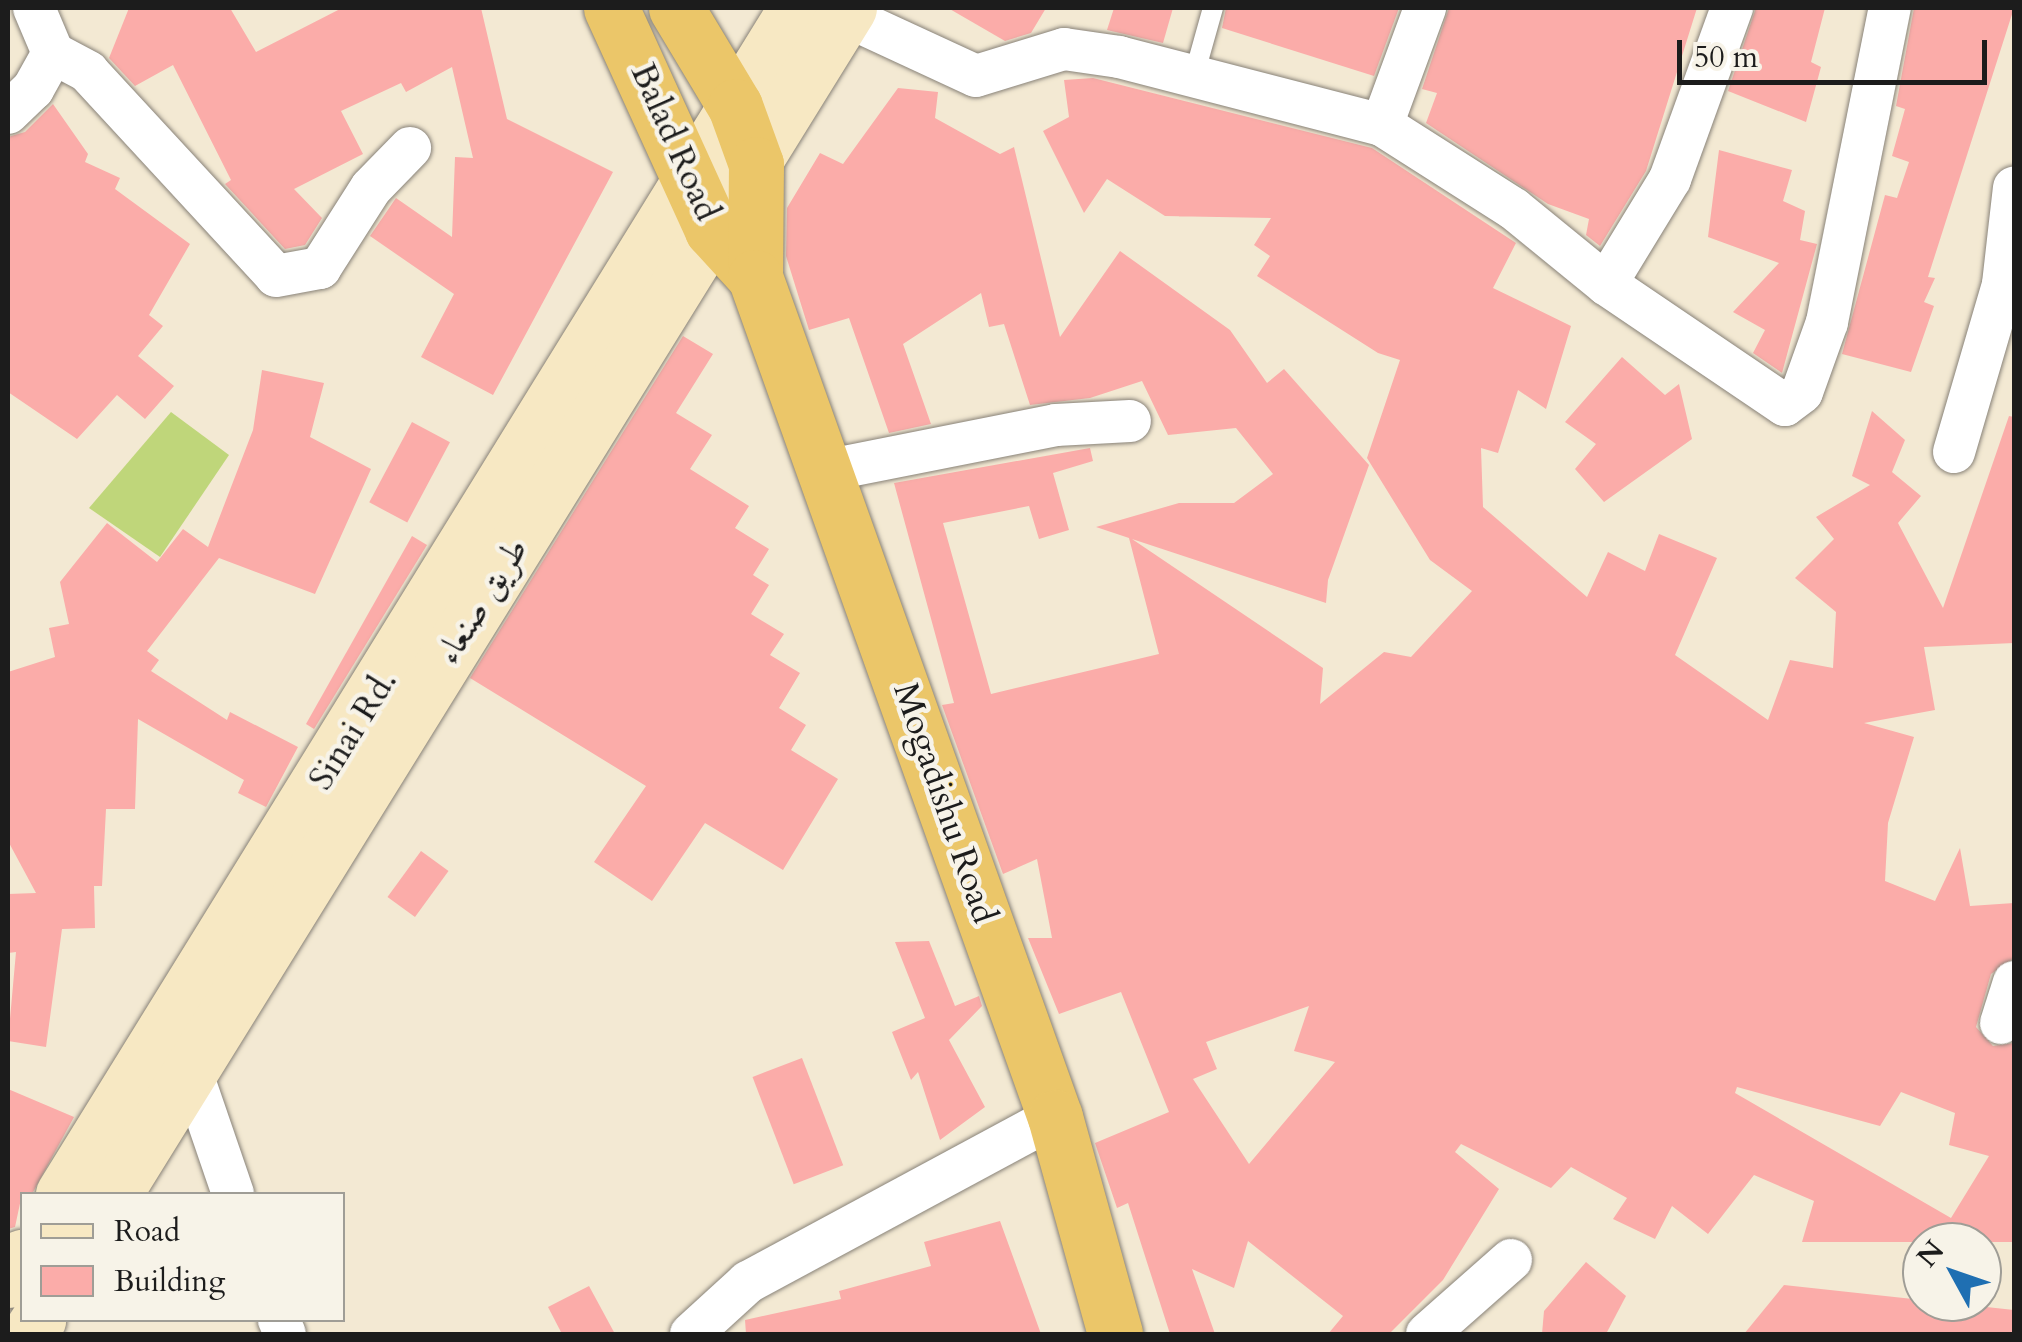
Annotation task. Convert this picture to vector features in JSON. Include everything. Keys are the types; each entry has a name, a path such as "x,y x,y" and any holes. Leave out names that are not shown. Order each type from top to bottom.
{"highway":[{"name":"Balad Road","path":"611,8 712,230 756,277"},
{"name":"Balad Road","path":"676,8 735,106 756,164 756,277"},
{"name":"Mogadishu Road","path":"756,277 828,470 1055,1117 1115,1334"}],"main road":[{"name":"Sinai Rd.","path":"64,1192 624,294 688,178 735,106 830,10"},
{"name":"طريق صنعاء","path":"115,1192 756,164 830,10"}],"street":[{"path":"34,8 53,53 88,72 276,276 320,268 371,188 410,148"},
{"path":"1382,125 1426,8"},
{"path":"1606,284 1670,179 1732,8"},
{"path":"830,10 976,76 1064,50 1382,125 1514,209 1606,284 1764,397 1784,405 1802,392 1826,322 1890,8"},
{"path":"8,112 33,89 53,53"},
{"path":"1954,452 2003,284 2014,188"},
{"path":"828,470 1056,425 1130,421"},
{"path":"2001,1023 2014,982"},
{"path":"190,1071 231,1192"},
{"path":"691,1334 748,1282 1055,1117"},
{"path":"1427,1334 1512,1260"}],"lane":[{"path":"1193,79 1213,8"}],"green space":[{"path":"171,412 229,455 160,557 89,508"}],"building":[{"path":"129,8 230,8 256,52 342,8 481,8 507,119 613,172 493,395 421,357 454,294 370,236 396,198 452,237 455,157 473,158 452,67 406,92 401,83 341,111 363,154 294,189 322,218 305,245 285,249 225,184 231,180 173,65 135,86 109,58"},
{"path":"948,8 1046,8 1031,33 1005,41"},
{"path":"1114,8 1173,8 1163,43 1107,30"},
{"path":"1226,8 1399,8 1374,76 1222,28"},
{"path":"1449,8 1697,8 1646,171 1600,246 1586,235 1589,219 1548,204 1426,123 1437,93 1422,89"},
{"path":"1756,8 1825,8 1811,62 1821,67 1806,122 1728,91"},
{"path":"1914,8 2014,8 1928,277 1935,278 1924,302 1934,306 1911,372 1842,354 1885,195 1897,198 1909,162 1892,156 1905,109 1896,106"},
{"path":"1093,78 1372,148 1516,243 1493,288 1571,326 1546,409 1518,390 1498,453 1481,448 1483,507 1587,597 1608,552 1645,571 1659,534 1717,558 1675,655 1768,720 1790,660 1833,668 1836,612 1795,578 1834,539 1816,517 1870,485 1852,476 1872,411 1905,440 1892,472 1921,496 1898,523 1943,608 2009,416 2014,417 2014,643 1924,647 1935,710 1864,723 1914,737 1888,823 1885,881 1935,901 1960,848 1970,906 2014,903 2014,958 1991,974 1976,1027 1993,1046 2014,1043 2014,1242 2002,1242 2002,1222 1902,1222 1902,1242 1802,1242 1814,1201 1754,1175 1708,1234 1672,1206 1655,1239 1613,1219 1627,1198 1571,1167 1551,1188 1461,1144 1455,1152 1499,1189 1443,1280 1389,1334 1328,1334 1343,1316 1248,1241 1234,1288 1192,1269 1215,1334 1170,1334 1128,1203 1117,1208 1095,1143 1169,1112 1121,992 1059,1014 1028,938 1052,938 1037,859 1003,874 942,705 954,703 894,483 1090,448 1093,461 1053,473 1069,530 1039,539 1029,506 943,523 991,694 1159,654 1129,538 1096,527 1179,503 1234,503 1273,474 1236,428 1168,435 1142,381 1090,398 1030,405 1004,324 989,327 981,293 903,344 931,424 889,433 849,318 809,330 786,256 787,208 820,153 843,164 898,88 938,92 935,118 1000,154 1014,147 1060,337 1120,251 1230,330 1267,383 1284,369 1369,465 1328,580 1326,603 1132,539 1323,668 1320,704 1384,652 1411,657 1472,591 1430,560 1367,458 1400,360 1378,353 1257,276 1270,256 1254,245 1271,218 1165,216 1107,179 1084,213 1043,131 1069,117 1064,80","holes":["1309,1006 1294,1051 1335,1062 1249,1164 1193,1079 1217,1069 1206,1042","1737,1087 1880,1126 1901,1092 1955,1113 1949,1145 1989,1156 1951,1218 1735,1093"]},
{"path":"53,104 88,154 85,162 120,178 115,189 190,244 149,315 163,326 138,356 174,386 145,419 117,395 77,439 8,392 8,137 25,132"},
{"path":"1719,150 1792,170 1783,201 1805,211 1800,240 1817,244 1782,373 1753,353 1765,330 1733,312 1779,263 1708,237"},
{"path":"683,336 713,354 676,413 712,435 690,469 749,506 735,528 769,549 753,575 769,585 751,614 784,634 770,655 800,673 779,708 806,725 791,750 838,779 783,870 705,823 652,901 594,862 646,786 470,678"},
{"path":"1622,357 1665,395 1679,384 1692,439 1604,502 1575,469 1596,444 1565,422"},
{"path":"262,370 324,383 310,437 371,469 315,594 219,558 147,651 159,660 151,671 227,720 230,712 298,747 266,807 238,793 244,780 138,719 135,809 106,809 102,886 94,886 95,928 62,929 46,1047 8,1041 16,952 8,953 8,894 36,893 8,841 8,672 55,657 49,628 69,624 60,582 107,523 157,562 183,529 208,547 253,430"},
{"path":"412,422 450,442 407,523 369,502"},
{"path":"412,536 427,545 314,729 306,724"},
{"path":"421,851 449,871 415,917 387,897"},
{"path":"929,941 955,1006 979,996 982,1006 949,1040 985,1107 940,1140 918,1072 911,1080 892,1032 925,1018 895,942"},
{"path":"802,1058 843,1165 794,1184 753,1077"},
{"path":"8,1089 74,1117 33,1192 20,1192 15,1227 8,1229"},
{"path":"1000,1221 1041,1334 746,1334 745,1320 841,1299 839,1291 931,1266 924,1242"},
{"path":"1586,1262 1626,1296 1606,1334 1542,1334 1544,1311"},
{"path":"1784,1285 1902,1298 1902,1322 2002,1322 2002,1309 2014,1310 2014,1334 1744,1334"},
{"path":"589,1286 615,1334 562,1334 548,1307"}]}
